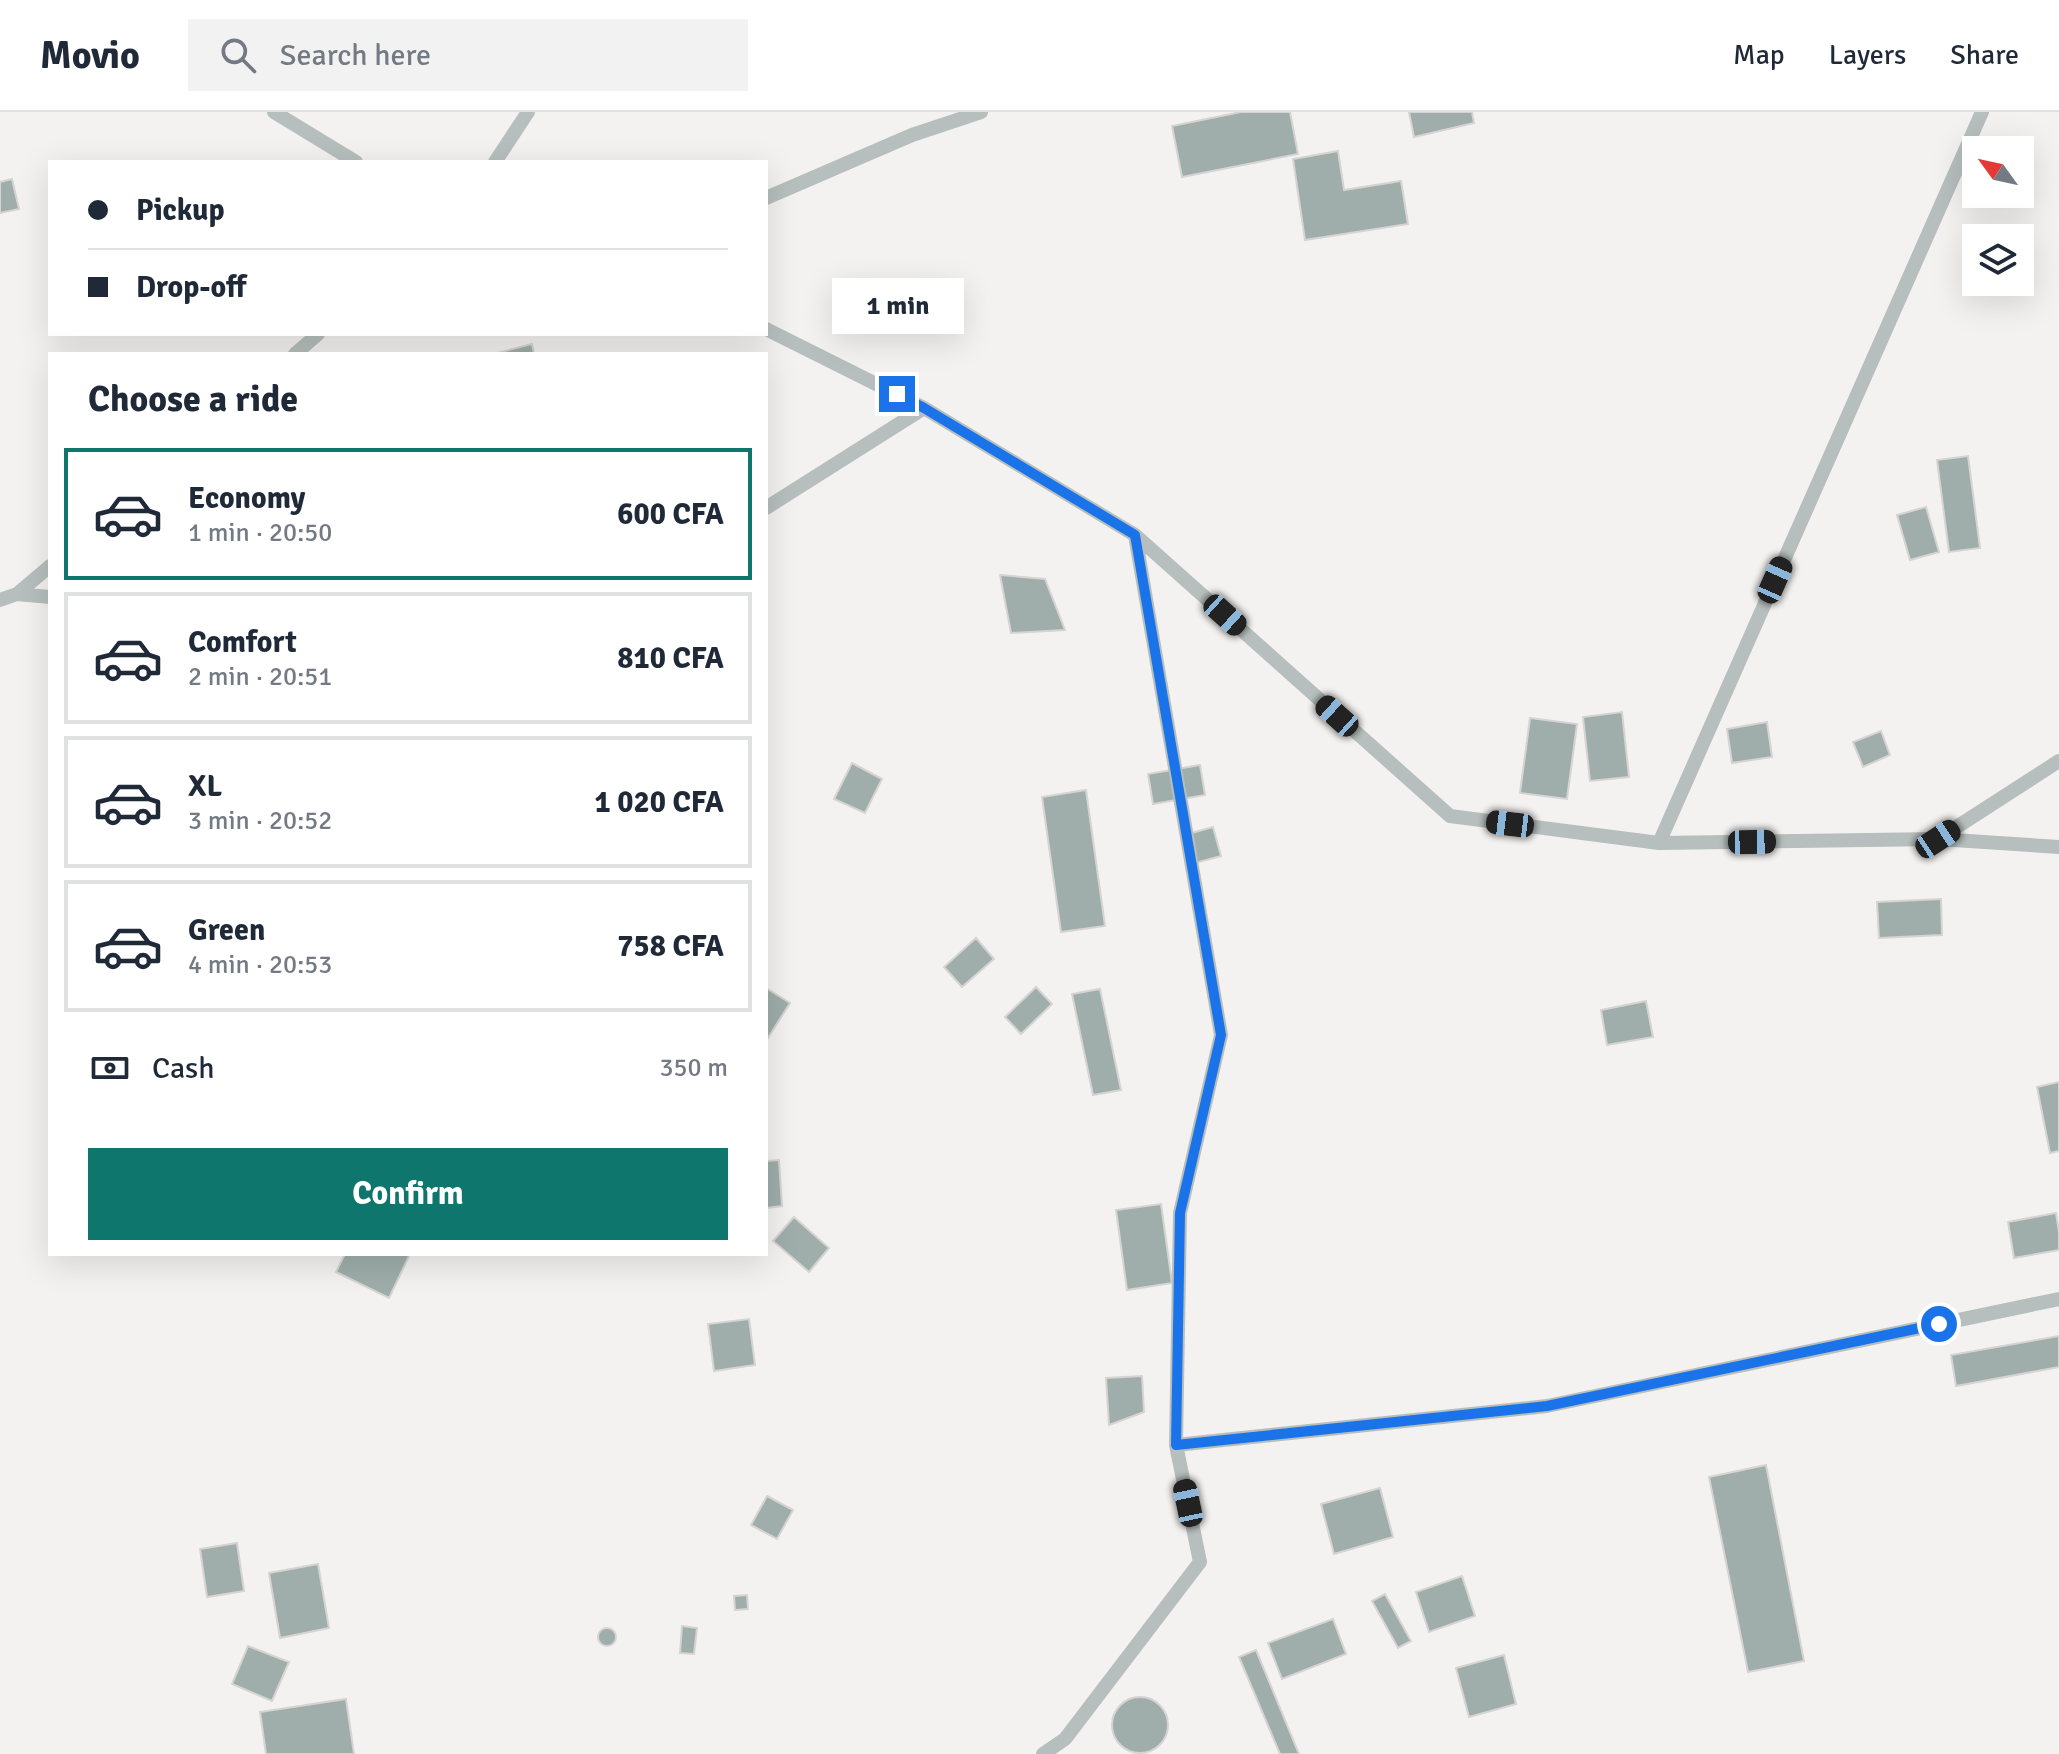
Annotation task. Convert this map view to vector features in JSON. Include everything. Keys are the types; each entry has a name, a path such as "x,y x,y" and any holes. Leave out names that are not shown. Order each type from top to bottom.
{"street":[{"path":"274,112 353,160"},
{"path":"496,160 528,112"},
{"path":"768,197 912,135 981,112"},
{"path":"1659,843 1982,112"},
{"path":"768,330 924,408 1135,535 1450,816 1659,843 1938,839 2059,847"},
{"path":"297,352 316,336"},
{"path":"768,507 924,408"},
{"path":"1043,1754 1065,1739 1200,1562 1176,1445 1180,1213 1221,1035 1135,535"},
{"path":"0,600 17,594 48,568"},
{"path":"17,594 48,597"},
{"path":"1938,839 2059,761"},
{"path":"1176,1445 1547,1406 2059,1299"}],"building":[{"path":"1241,112 1290,112 1298,154 1182,177 1172,126"},
{"path":"1409,112 1472,112 1474,123 1414,137"},
{"path":"1338,151 1344,190 1401,181 1408,224 1305,240 1293,159"},
{"path":"12,179 19,209 0,213 0,182"},
{"path":"532,344 534,352 502,352"},
{"path":"1968,456 1980,548 1949,552 1937,460"},
{"path":"1926,507 1939,552 1910,560 1897,515"},
{"path":"1000,575 1045,579 1065,630 1011,633"},
{"path":"1622,712 1629,777 1590,781 1583,717"},
{"path":"1530,718 1577,724 1567,799 1520,793"},
{"path":"1767,722 1772,757 1732,763 1727,729"},
{"path":"1881,731 1890,755 1863,767 1853,742"},
{"path":"852,763 882,779 865,813 834,799"},
{"path":"1200,765 1205,795 1153,804 1148,774"},
{"path":"1086,790 1105,926 1061,932 1042,797"},
{"path":"1213,827 1221,856 1195,863 1188,834"},
{"path":"1941,899 1942,935 1879,938 1877,902"},
{"path":"976,938 994,959 962,987 944,967"},
{"path":"1036,987 1052,1004 1021,1034 1005,1017"},
{"path":"768,989 790,1003 768,1038"},
{"path":"1100,989 1121,1090 1093,1095 1072,994"},
{"path":"1646,1001 1653,1037 1607,1045 1601,1010"},
{"path":"2059,1082 2059,1151 2050,1153 2037,1087"},
{"path":"779,1160 782,1206 768,1208 768,1161"},
{"path":"1161,1204 1172,1283 1127,1290 1116,1210"},
{"path":"2056,1213 2059,1250 2014,1258 2008,1222"},
{"path":"794,1217 829,1248 809,1272 773,1241"},
{"path":"344,1256 409,1256 389,1298 336,1272"},
{"path":"749,1319 755,1365 714,1371 708,1324"},
{"path":"2059,1336 2059,1367 1956,1386 1951,1355"},
{"path":"1142,1376 1144,1412 1109,1425 1106,1378"},
{"path":"1766,1465 1804,1661 1748,1672 1709,1477"},
{"path":"1380,1488 1393,1537 1334,1554 1321,1504"},
{"path":"767,1496 793,1510 777,1539 751,1525"},
{"path":"237,1543 244,1591 207,1597 200,1549"},
{"path":"318,1564 329,1628 280,1638 269,1573"},
{"path":"1462,1576 1475,1616 1429,1632 1416,1592"},
{"path":"1385,1594 1411,1641 1398,1648 1372,1601"},
{"path":"747,1595 748,1609 735,1610 734,1596"},
{"path":"1333,1619 1346,1654 1282,1679 1268,1643"},
{"path":"682,1626 697,1628 694,1654 680,1653"},
{"path":"603,1628 611,1628 616,1637 614,1644 603,1646 598,1641 598,1633"},
{"path":"248,1646 289,1662 272,1701 232,1684"},
{"path":"1256,1650 1299,1754 1280,1754 1239,1657"},
{"path":"1504,1655 1516,1704 1469,1717 1456,1668"},
{"path":"1140,1697 1160,1705 1168,1725 1160,1745 1140,1753 1120,1745 1112,1725 1120,1705"},
{"path":"346,1699 354,1754 266,1754 260,1712"}],"route":[{"path":"897,394 1135,535 1221,1035 1180,1213 1176,1445 1547,1406 1939,1324"}]}
